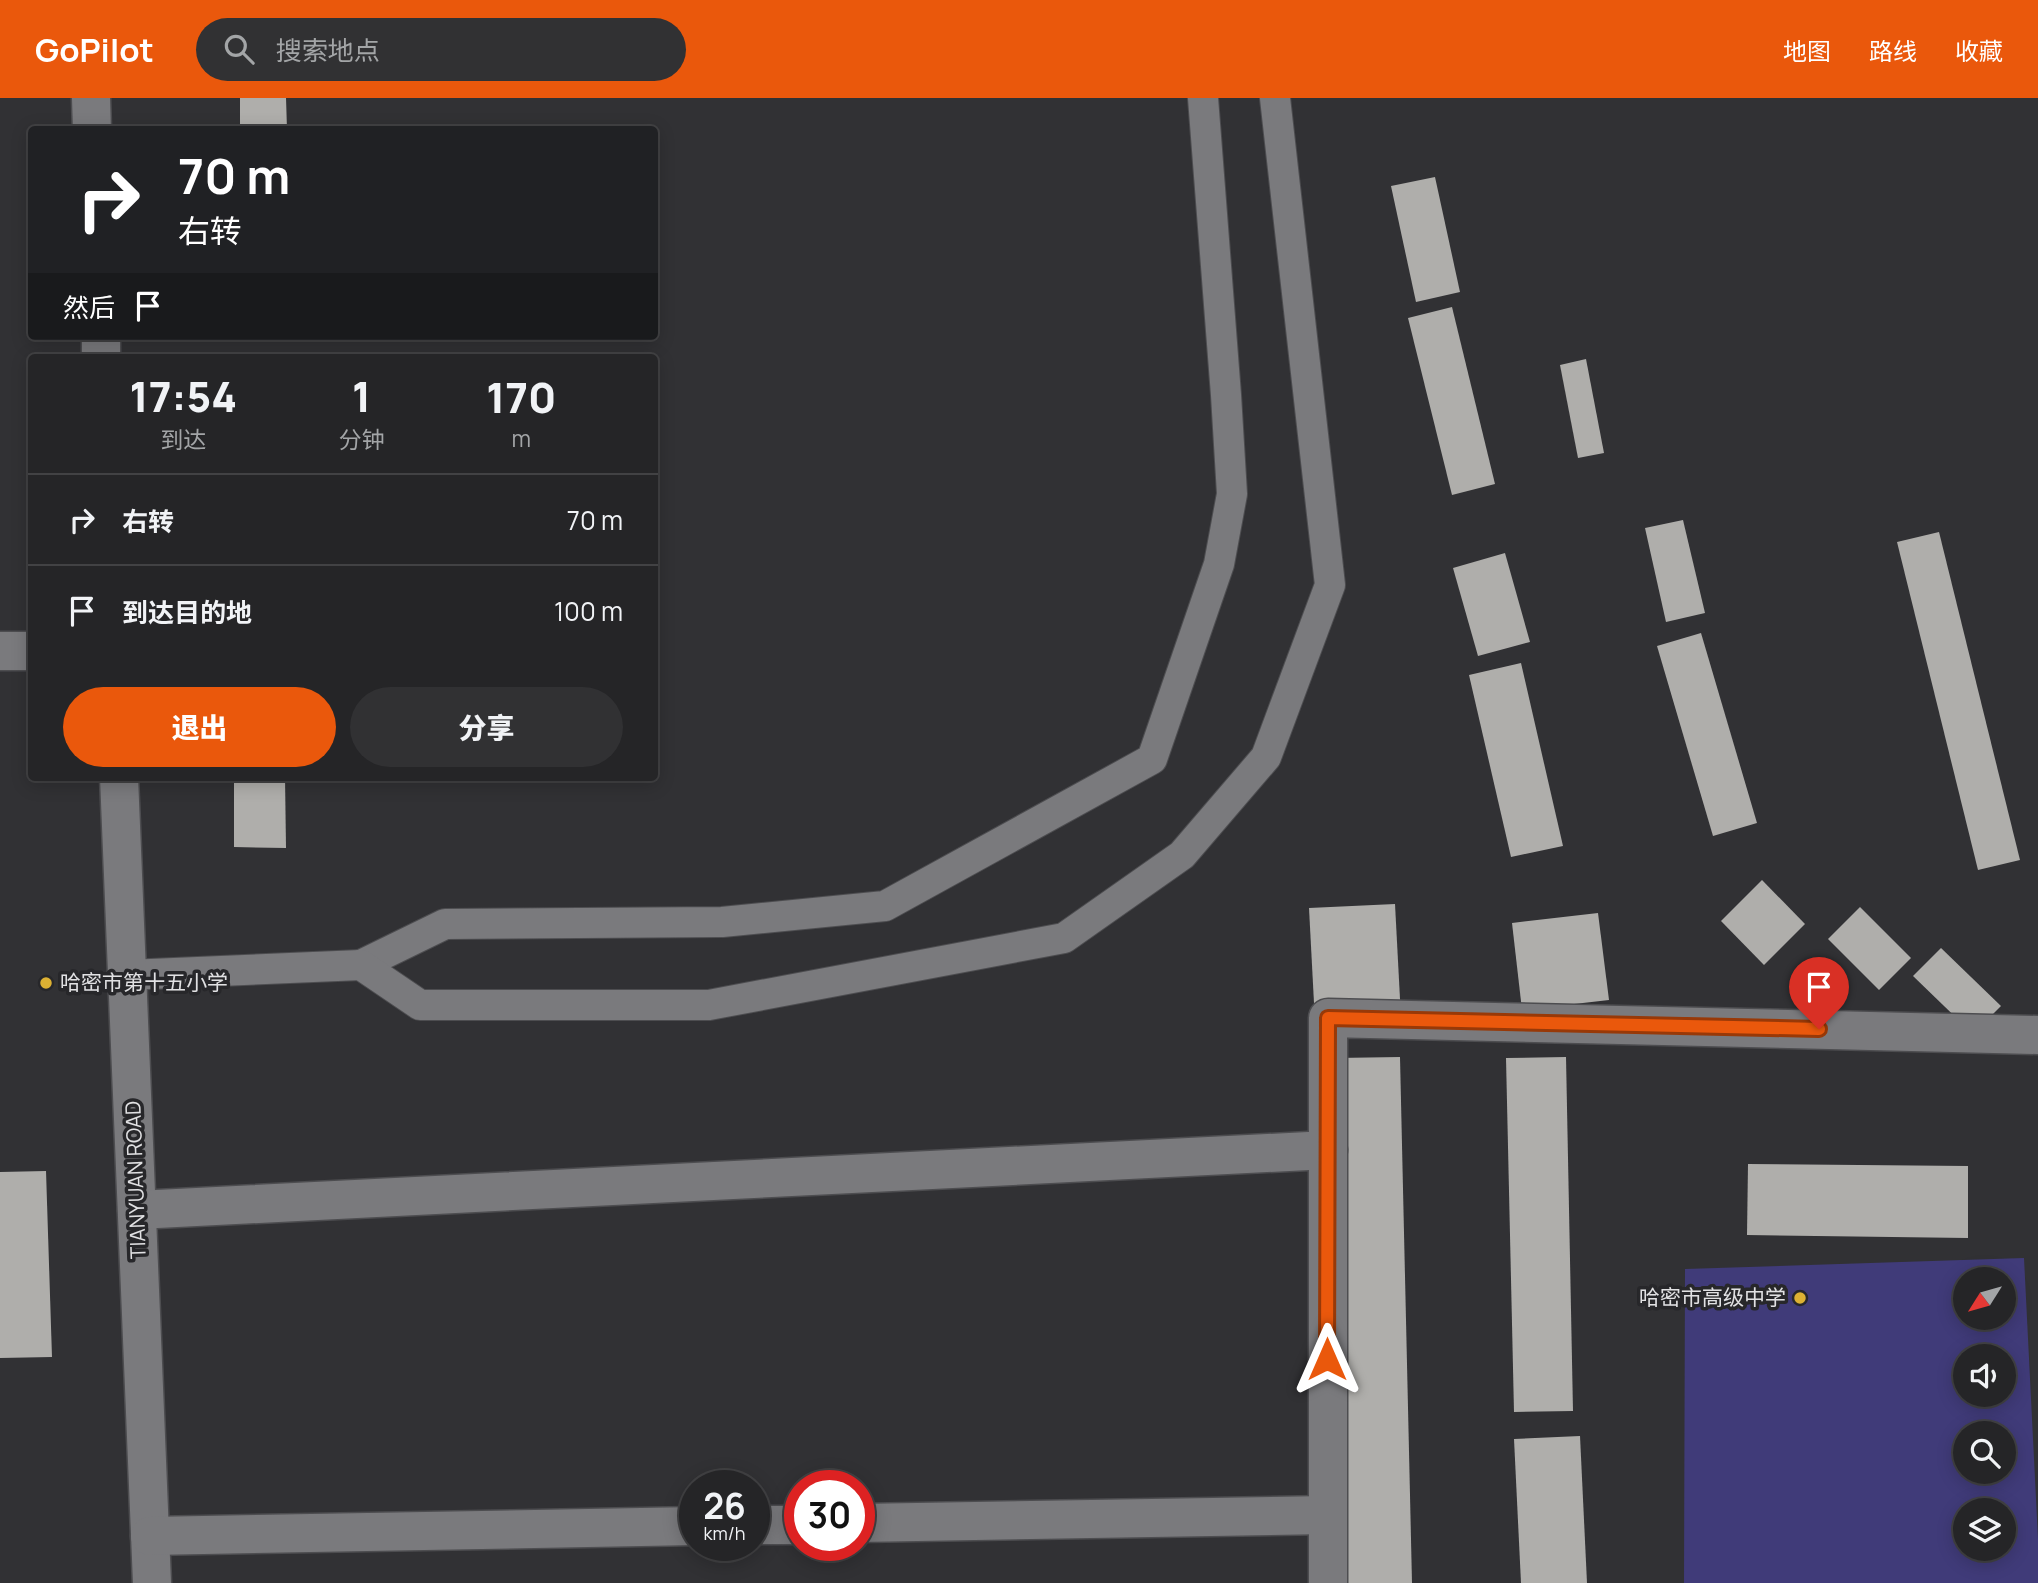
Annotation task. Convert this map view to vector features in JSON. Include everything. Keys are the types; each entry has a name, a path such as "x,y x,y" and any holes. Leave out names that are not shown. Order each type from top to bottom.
{"street":[{"path":"91,98 92,126"},
{"path":"127,975 361,965 445,924 722,922 885,906 1152,759 1219,564 1232,494 1203,98"},
{"path":"361,965 420,1005 709,1005 1064,938 1182,855 1266,757 1330,585 1275,98"},
{"path":"0,650 28,650"},
{"name":"TIANYUAN ROAD","path":"119,781 152,1583"},
{"path":"1328,1583 1328,1018 2038,1035"},
{"path":"137,1210 1328,1150"},
{"path":"875,1524 1327,1515"},
{"path":"150,1536 679,1526"}],"shaded area":[{"path":"2024,1258 2038,1583 1684,1583 1685,1269"}],"building":[{"path":"240,98 286,98 287,126 240,126"},
{"path":"1435,177 1460,292 1416,302 1391,186"},
{"path":"1452,307 1495,484 1452,495 1408,318"},
{"path":"1586,359 1604,453 1578,458 1560,365"},
{"path":"1683,520 1705,613 1666,622 1645,528"},
{"path":"1939,532 2020,860 1978,870 1897,542"},
{"path":"1505,553 1530,642 1478,656 1453,568"},
{"path":"1701,633 1757,823 1713,836 1657,646"},
{"path":"1521,663 1563,846 1511,857 1469,675"},
{"path":"234,781 285,781 286,848 234,847"},
{"path":"1762,880 1805,924 1764,965 1721,921"},
{"path":"1395,904 1401,1018 1315,1022 1309,908"},
{"path":"1860,907 1911,958 1879,990 1828,939"},
{"path":"1598,913 1609,1000 1522,1010 1512,923"},
{"path":"1941,948 2001,1006 1973,1034 1913,976"},
{"path":"1400,1057 1412,1583 1348,1583 1336,1058"},
{"path":"1566,1057 1573,1411 1514,1412 1506,1058"},
{"path":"1748,1164 1968,1166 1968,1238 1747,1235"},
{"path":"46,1171 52,1357 0,1358 0,1172"},
{"path":"1580,1436 1587,1583 1521,1583 1514,1439"}],"place":[{"name":"哈密市第十五小学","path":"46,983"},
{"name":"哈密市高级中学","path":"1800,1298"}],"route":[{"path":"1327,1359 1328,1018 1819,1029"}]}
